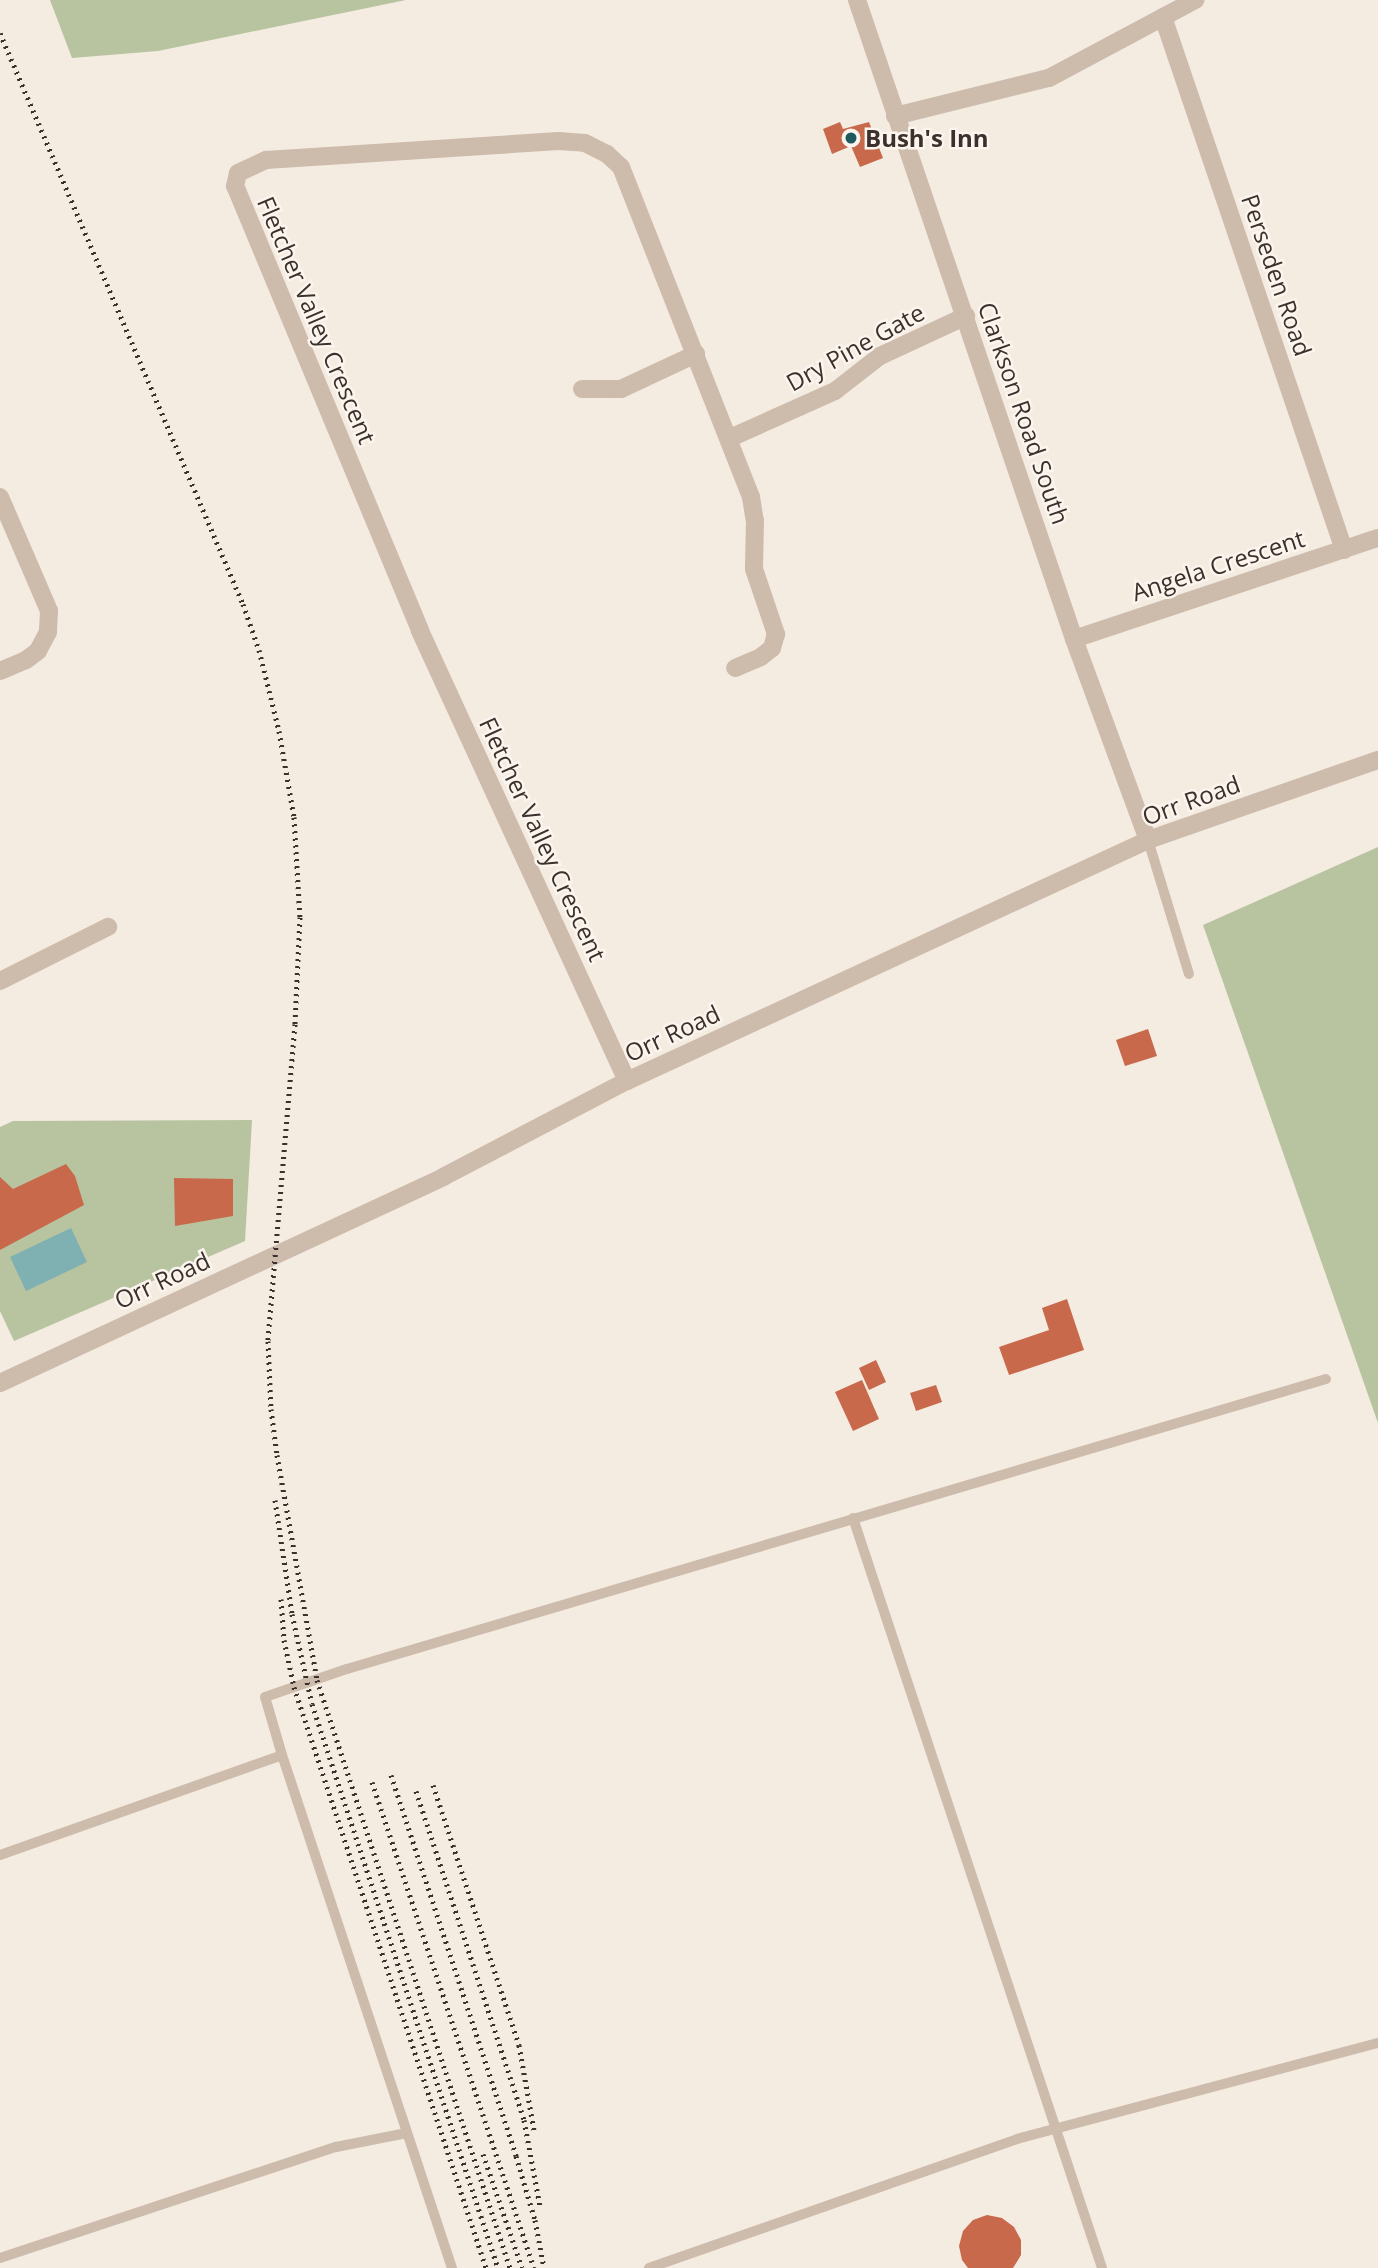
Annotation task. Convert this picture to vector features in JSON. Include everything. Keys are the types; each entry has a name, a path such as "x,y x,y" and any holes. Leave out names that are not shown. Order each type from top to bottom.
{"street":[{"name":"Clarkson Road South","path":"857,0 1074,639 1148,840"},
{"path":"895,116 1049,78 1195,0"},
{"name":"Perseden Road","path":"1163,17 1344,550"},
{"name":"Fletcher Valley Crescent","path":"627,1081 419,630 235,186 238,173 266,160 558,141 585,143 607,154 621,167 751,497 755,520 754,569 775,635 772,648 761,657 735,668"},
{"name":"Dry Pine Gate","path":"730,438 835,391 880,356 966,316"},
{"path":"582,389 621,389 696,354"},
{"path":"0,497 49,611 48,632 38,651 26,660 0,671"},
{"name":"Angela Crescent","path":"1074,639 1378,538"},
{"name":"Orr Road","path":"1,1379 443,1177 627,1081 1148,840 1378,760"},
{"path":"0,981 107,927"}],"lane":[{"path":"1148,840 1189,974"},
{"path":"452,2268 265,1697 347,1669 1326,1378"},
{"path":"853,1518 1102,2268"},
{"path":"0,1855 282,1755"},
{"path":"649,2268 1017,2139 1055,2132 1378,2043"},
{"path":"0,2258 336,2147 407,2133"}],"green space":[{"path":"50,0 406,0 158,51 72,58"},
{"path":"1378,847 1378,1423 1203,925"},
{"path":"252,1120 245,1241 14,1341 0,1311 0,1127 13,1121"}],"water":[{"path":"71,1228 87,1262 26,1291 10,1257"}],"building":[{"name":"Bush's Inn","path":"840,122 843,129 869,122 883,158 860,167 851,146 832,154 823,129"},
{"path":"1148,1029 1157,1056 1125,1066 1116,1040"},
{"path":"66,1164 75,1176 84,1205 0,1250 0,1177 13,1189"},
{"path":"174,1178 233,1179 233,1216 175,1226"},
{"path":"1067,1299 1084,1350 1009,1375 999,1347 1049,1330 1042,1308"},
{"path":"876,1360 886,1382 869,1390 859,1368"},
{"path":"862,1380 879,1419 853,1431 835,1392"},
{"path":"936,1385 942,1402 916,1411 910,1393"},
{"path":"987,2215 1002,2218 1014,2227 1021,2240 1021,2255 1013,2268 968,2268 962,2260 959,2246 963,2231 973,2220"}],"railway":[{"path":"0,33 243,604 259,650 279,731 294,817 300,917 295,1024 268,1341 271,1409 277,1455 317,1680 510,2268"},
{"path":"275,1500 292,1614 312,1704 498,2268"},
{"path":"281,1599 284,1640 294,1687 486,2268"},
{"path":"391,1775 516,2156 535,2220 544,2268"},
{"path":"372,1782 534,2268"},
{"path":"433,1785 519,2045 534,2130"},
{"path":"416,1791 524,2120 540,2206"},
{"path":"483,2154 522,2268"}],"place":[{"name":"Bush's Inn","path":"851,138"}]}
